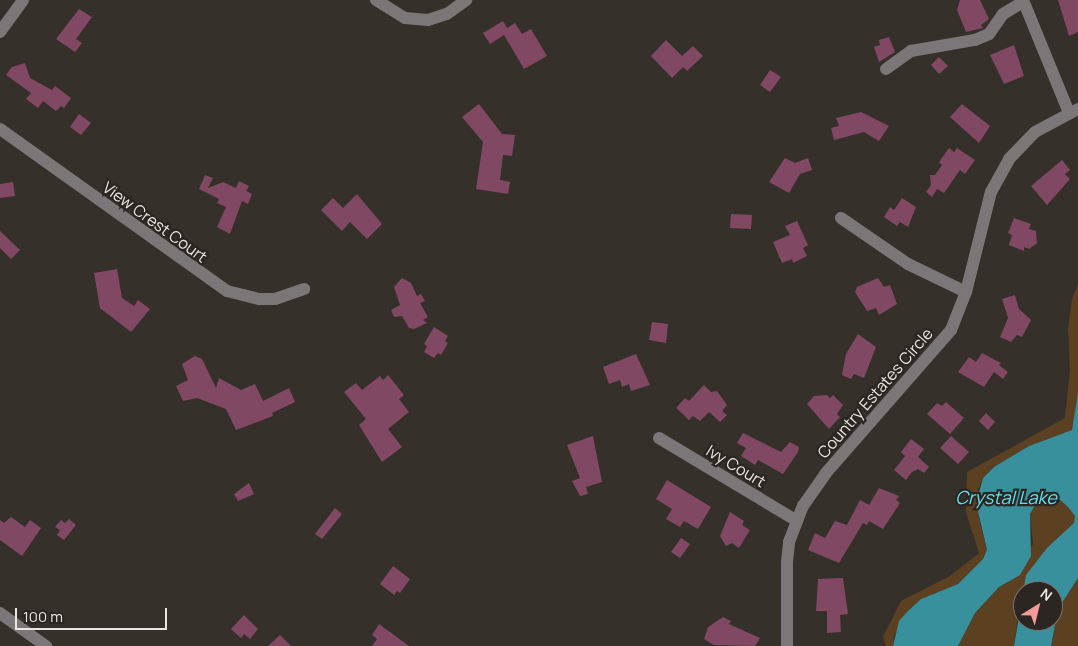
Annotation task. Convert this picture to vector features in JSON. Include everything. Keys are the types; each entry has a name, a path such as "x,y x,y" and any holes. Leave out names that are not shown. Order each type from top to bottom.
{"street":[{"path":"0,32 23,0"},
{"path":"376,0 405,18 428,20 447,14 466,0"},
{"path":"886,69 911,52 975,40 989,34 1003,14 1023,1 1073,111"},
{"name":"Country Estates Circle","path":"787,646 787,562 797,521 825,474 941,345 960,313 985,211 999,174 1009,158 1035,132 1073,111"},
{"name":"View Crest Court","path":"0,129 226,291 260,299 275,299 304,289"},
{"path":"841,218 908,264 966,292"},
{"name":"Ivy Court","path":"658,438 797,521"},
{"path":"0,613 46,646"}],"shaded area":[{"path":"1078,284 1078,402 1072,430 1029,446 994,467 983,478 978,490 979,519 987,550 983,559 958,584 921,599 908,611 894,636 893,646 886,646 883,637 901,601 950,576 979,553 966,512 967,472 1065,418 1070,370 1068,328 1072,299"},
{"path":"1048,498 1059,499 1075,516 1074,523 1036,562 1027,581 1013,581 1013,631 1016,631 1014,646 958,646 975,613 999,587 1009,582 1033,544 1030,514 1037,502"},
{"path":"1078,578 1078,646 1051,646 1054,631 1063,631 1063,601"}],"water":[{"name":"Crystal Lake","path":"1078,393 1078,578 1063,601 1063,581 1025,581 1026,575 1047,548 1074,523 1075,516 1068,507 1059,499 1048,498 1037,502 1030,514 1031,556 1020,575 999,587 975,613 958,646 893,646 899,621 908,611 921,599 958,584 983,559 987,550 976,503 983,478 994,467 1029,446 1072,430"},
{"name":"Crystal Lake","path":"1017,631 1054,631 1051,646 1014,646"}],"building":[{"path":"960,0 980,0 989,19 981,25 983,28 966,32 957,10"},
{"path":"1058,0 1078,0 1078,32 1069,36"},
{"path":"79,9 92,17 76,39 82,43 75,52 56,39"},
{"path":"503,21 507,28 515,23 522,34 531,29 547,56 524,69 504,35 490,44 483,33"},
{"path":"889,37 895,52 879,62 874,47 880,45 879,40"},
{"path":"666,40 682,56 693,46 703,56 687,71 683,67 672,78 651,56"},
{"path":"1014,45 1024,76 1004,84 990,55"},
{"path":"939,57 948,66 939,74 931,65"},
{"path":"25,63 30,78 52,90 55,86 71,98 64,108 61,106 56,111 43,101 38,108 26,99 31,93 6,75 12,67"},
{"path":"770,70 781,77 770,92 760,85"},
{"path":"479,104 502,134 515,135 512,156 503,155 500,180 510,182 508,194 476,189 483,142 462,117"},
{"path":"962,104 990,126 979,143 950,117"},
{"path":"861,112 889,126 879,141 864,132 834,140 831,128 839,126 836,118"},
{"path":"79,114 91,123 81,135 70,127"},
{"path":"949,148 954,152 957,148 975,160 965,174 960,170 944,193 937,189 932,197 926,192 931,185 930,175 935,175 942,165 939,162"},
{"path":"785,158 795,163 808,158 812,170 800,174 789,193 769,182"},
{"path":"1062,160 1070,170 1065,174 1070,179 1047,205 1031,186"},
{"path":"205,175 213,178 208,188 223,182 236,188 239,181 249,186 246,191 252,194 248,204 242,201 230,234 217,227 226,207 217,203 219,199 199,189"},
{"path":"13,182 15,196 0,198 0,184"},
{"path":"357,194 382,224 367,239 350,222 342,231 321,210 333,198 343,208"},
{"path":"902,198 916,207 908,227 900,222 897,226 884,217 890,207 894,210"},
{"path":"731,214 752,215 751,229 730,228"},
{"path":"1014,218 1031,224 1029,229 1036,231 1037,243 1029,249 1024,247 1024,251 1009,245 1012,235 1008,233"},
{"path":"797,221 808,245 803,248 807,256 793,263 792,259 782,263 773,242 790,235 785,226"},
{"path":"0,231 20,250 11,259 0,248"},
{"path":"117,269 122,298 134,306 138,300 150,309 131,332 100,308 94,273"},
{"path":"402,278 411,283 417,296 421,294 425,301 420,303 428,317 423,320 427,323 414,329 409,328 402,316 394,317 391,310 400,305 394,287"},
{"path":"878,278 884,287 890,285 897,304 879,315 876,308 867,311 855,292 857,287"},
{"path":"1015,295 1019,309 1031,320 1022,337 1017,335 1011,342 1000,337 1008,318 1002,299"},
{"path":"652,322 668,324 666,343 649,340"},
{"path":"434,327 448,336 445,341 448,343 441,355 438,353 434,358 424,352 427,346 424,344"},
{"path":"858,334 876,347 864,378 854,374 851,379 842,375 846,354"},
{"path":"982,353 1001,363 999,365 1008,372 1003,379 994,372 984,387 958,372 969,357 976,362"},
{"path":"636,354 650,385 631,391 629,384 622,387 620,380 609,384 603,367"},
{"path":"195,356 202,359 216,388 219,378 241,390 255,384 263,401 289,388 295,402 272,413 273,416 236,430 226,409 197,398 183,401 176,386 188,380 182,364"},
{"path":"388,375 404,395 399,399 409,412 388,429 402,447 382,462 359,425 366,419 344,392 356,383 362,390 380,376 383,380"},
{"path":"704,385 711,392 717,391 727,405 722,411 727,415 720,422 709,412 700,421 693,416 689,420 676,408 685,398 689,401"},
{"path":"827,395 830,398 833,395 843,405 837,414 840,417 829,429 807,404 814,396"},
{"path":"946,402 964,418 950,434 927,414 937,403 942,406"},
{"path":"986,413 995,422 988,430 979,421"},
{"path":"743,433 781,452 790,442 799,447 798,452 783,474 758,460 755,465 741,456 746,448 737,443"},
{"path":"593,436 602,482 586,487 588,494 580,496 572,481 580,478 567,445"},
{"path":"951,436 969,452 958,464 940,448"},
{"path":"911,439 924,449 918,457 929,467 924,473 918,469 912,472 906,480 894,470 905,456 901,452"},
{"path":"667,480 711,507 698,529 684,521 680,527 666,519 672,509 656,499"},
{"path":"249,483 254,494 238,501 234,494"},
{"path":"879,488 899,496 896,500 900,503 883,529 869,521 867,525 863,523 839,563 808,550 815,533 825,538 835,521 847,525 860,500 869,505"},
{"path":"335,508 342,514 322,539 315,534"},
{"path":"730,512 744,521 742,525 750,530 739,548 732,543 726,546 720,536"},
{"path":"11,517 25,527 30,520 41,528 22,556 0,540 0,520 4,523"},
{"path":"69,519 76,525 64,540 57,535 60,530 55,527 61,520 65,523"},
{"path":"681,538 690,544 680,558 671,552"},
{"path":"393,566 410,579 400,593 397,591 394,595 380,584"},
{"path":"843,578 848,614 840,615 841,632 827,633 827,611 816,611 818,579"},
{"path":"244,615 258,629 250,639 244,634 241,638 231,629"},
{"path":"723,617 731,621 729,624 760,638 755,646 714,645 704,639 708,627"},
{"path":"379,624 409,646 372,646 377,639 372,635"},
{"path":"280,635 291,646 268,646"}]}
